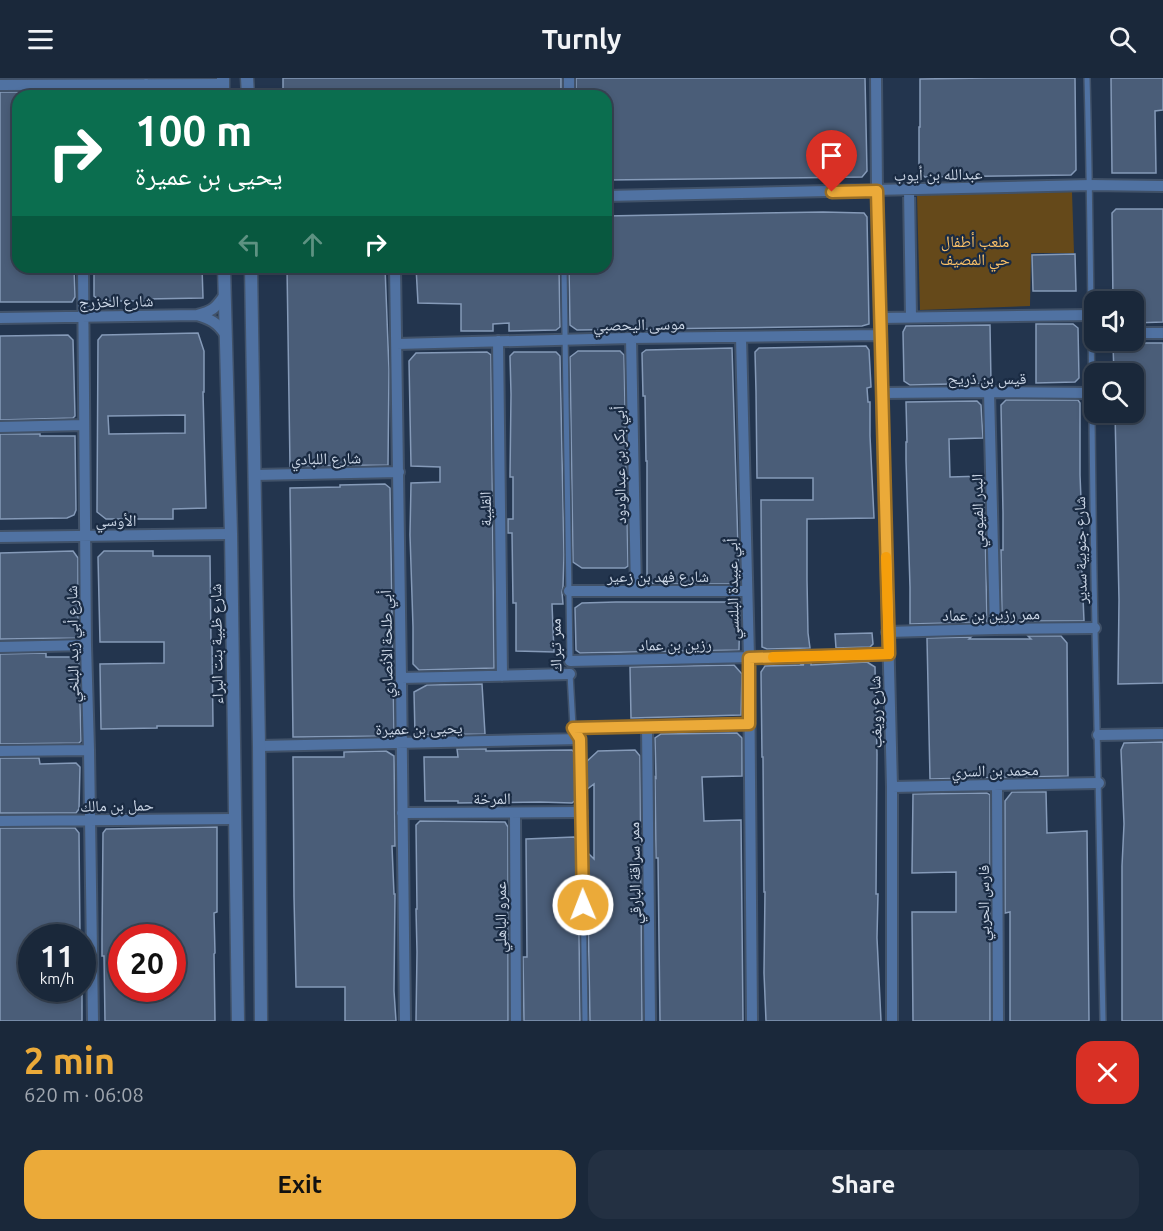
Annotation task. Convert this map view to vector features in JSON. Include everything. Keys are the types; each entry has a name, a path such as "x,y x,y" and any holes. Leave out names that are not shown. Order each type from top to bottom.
{"street":[{"name":"شارع رويغب","path":"876,78 892,787 892,1021"},
{"path":"0,85 79,81 223,86"},
{"path":"146,84 146,90"},
{"name":"عبدالله بن أيوب","path":"612,196 1090,185 1163,186"},
{"path":"909,190 911,317"},
{"name":"شارع أبي زيد البلخي","path":"83,273 86,645 93,1021"},
{"name":"شارع ظبية بنت البراء","path":"224,273 231,534 238,1021"},
{"path":"250,273 259,746 261,1021"},
{"name":"أبي طلحة الأنصاري","path":"395,273 405,1021"},
{"path":"197,315 217,307 224,296"},
{"path":"197,315 212,320 225,334"},
{"name":"شارع الخزرج","path":"0,318 197,315"},
{"path":"880,318 1084,315"},
{"path":"1144,333 1163,333"},
{"name":"موسى اليحصبي","path":"397,344 881,335"},
{"name":"أبي عبيدة البلنسي","path":"741,337 749,658 752,1021"},
{"name":"أبي بكر بن عبدالودود","path":"632,338 636,591"},
{"name":"القليبة","path":"498,341 502,676"},
{"name":"البدر الفيومي","path":"989,392 995,629"},
{"name":"قيس بن ذريح","path":"882,393 1084,393"},
{"path":"0,427 84,425"},
{"name":"شارع اللبادي","path":"254,475 399,472"},
{"name":"الأوسي","path":"0,537 231,534"},
{"name":"شارع فهد بن زعير","path":"569,591 747,591"},
{"name":"ممر رزين بن عماد","path":"887,632 1095,628"},
{"path":"0,647 86,645"},
{"name":"رزين بن عماد","path":"570,661 889,654"},
{"path":"401,678 570,674"},
{"path":"573,728 749,724"},
{"name":"ممر سراقة البارقي","path":"647,725 650,1021"},
{"path":"1098,735 1163,734"},
{"name":"يحيى بن عميرة","path":"259,746 580,739"},
{"path":"0,751 89,750"},
{"name":"محمد بن السري","path":"892,787 1099,783"},
{"name":"فارس الحربي","path":"997,785 998,1021"},
{"name":"المرخة","path":"402,813 582,812"},
{"name":"عمرو الباهلي","path":"515,813 516,1021"},
{"name":"حمل بن مالك","path":"0,822 235,819"}],"lane":[{"name":"شارع جنوبية سدير","path":"1087,78 1092,291"},
{"name":"ممر تبراك","path":"564,273 570,674 573,728 580,739"},
{"name":"شارع جنوبية سدير","path":"1092,423 1103,1021"},
{"path":"580,739 585,1021"}],"green space":[{"name":"ملعب أطفال حي المصيف","path":"1072,192 1074,253 1031,253 1030,306 920,310 917,195"}],"building":[{"path":"283,78 561,78 561,90 283,90"},
{"path":"576,78 865,78 867,171 862,177 612,180 612,90 576,90"},
{"path":"1075,78 1076,170 1071,175 925,177 919,172 920,79"},
{"path":"1111,78 1163,78 1163,110 1155,111 1156,173 1112,173"},
{"path":"0,92 12,92 12,273 74,273 75,297 72,302 0,302"},
{"path":"1116,209 1163,209 1163,322 1144,323 1144,291 1113,291 1112,213"},
{"path":"864,213 867,217 869,324 862,326 577,330 570,325 569,273 612,273 612,216"},
{"path":"1075,254 1076,291 1033,291 1032,255"},
{"path":"94,273 202,273 203,298 101,301 94,296"},
{"path":"287,273 385,273 389,370 388,465 290,466"},
{"path":"416,273 559,273 560,327 556,330 509,331 509,323 493,324 493,331 461,331 461,304 418,303"},
{"path":"1036,324 1073,324 1078,328 1079,378 1075,382 1036,383"},
{"path":"990,325 991,383 910,385 904,381 903,332 906,326"},
{"path":"198,333 204,351 206,508 173,509 173,519 106,519 97,512 98,340 102,335","holes":["185,415 185,433 109,434 108,416"]},
{"path":"68,335 73,340 75,416 73,418 0,420 0,336"},
{"path":"1144,343 1163,343 1163,683 1118,684 1119,600 1115,423 1144,423 1144,363 1114,363 1113,351 1144,351"},
{"path":"866,346 869,350 871,387 867,388 868,402 870,402 874,518 807,519 810,648 767,649 762,647 761,500 813,500 813,478 757,478 755,352 759,348"},
{"path":"732,348 739,580 735,584 653,584 647,578 647,461 642,353 646,350"},
{"path":"578,351 620,351 624,355 628,566 625,568 582,568 573,562 570,357"},
{"path":"487,352 491,355 494,668 419,670 413,664 411,483 440,482 440,467 411,466 409,361 416,353"},
{"path":"514,352 556,352 560,356 564,555 563,604 552,604 554,652 516,651 512,533 508,533 508,519 513,519 513,477 510,477 510,356"},
{"path":"1006,400 1078,400 1080,403 1084,621 1009,621 1002,616 1001,405"},
{"path":"977,401 981,405 983,438 949,439 950,477 984,476 987,622 910,624 906,402"},
{"path":"0,434 75,436 76,510 74,515 67,518 0,519"},
{"path":"385,484 390,488 394,733 392,736 293,737 290,488"},
{"path":"73,551 78,558 78,635 76,638 0,639 0,553"},
{"path":"104,551 153,551 153,556 210,556 213,726 101,729 100,664 164,663 164,642 100,642 98,557"},
{"path":"740,602 739,650 580,653 576,650 575,608 582,603"},
{"path":"872,633 873,644 870,647 836,648 835,634"},
{"path":"1028,636 1061,636 1067,643 1068,776 930,779 927,638 1031,639"},
{"path":"46,653 46,657 77,657 79,659 81,741 79,743 0,744 0,654"},
{"path":"867,662 875,667 876,894 878,894 877,938 881,1021 766,1021 761,672 765,666"},
{"path":"734,665 742,674 741,715 631,718 630,667"},
{"path":"482,684 485,734 415,735 414,692 427,685"},
{"path":"737,733 742,738 742,776 702,777 704,821 741,820 743,1021 660,1021 655,738 661,734"},
{"path":"1163,742 1163,1021 1122,1021 1124,824 1121,750 1124,743"},
{"path":"457,749 572,750 575,753 577,799 572,803 425,801 424,757 458,757"},
{"path":"635,750 640,756 642,1021 590,1021 587,852 594,859 594,784 586,790 585,763 598,751"},
{"path":"386,751 394,756 395,846 392,846 395,894 396,1021 345,1021 345,987 296,987 293,757 344,757 344,752"},
{"path":"0,758 39,758 40,764 76,763 80,767 79,809 76,813 0,813"},
{"path":"1012,792 1046,792 1047,833 1087,831 1089,1021 1010,1021 1010,912 1005,913 1005,801"},
{"path":"987,793 990,795 990,1021 913,1021 912,912 956,912 956,872 912,873 913,794"},
{"path":"420,821 505,822 508,827 508,1021 416,1021 416,825"},
{"path":"217,827 217,912 214,913 215,1021 105,1021 104,956 102,956 103,833 106,829"},
{"path":"0,828 75,828 79,833 80,924 18,924 18,1002 82,1002 82,1021 0,1021"},
{"path":"574,837 578,841 580,1021 524,1021 523,957 527,957 526,839"}],"slow traffic":[{"path":"773,657 889,654 886,557"}],"route":[{"path":"583,905 580,739 573,728 749,724 749,658 889,654 877,191 832,192"}]}
